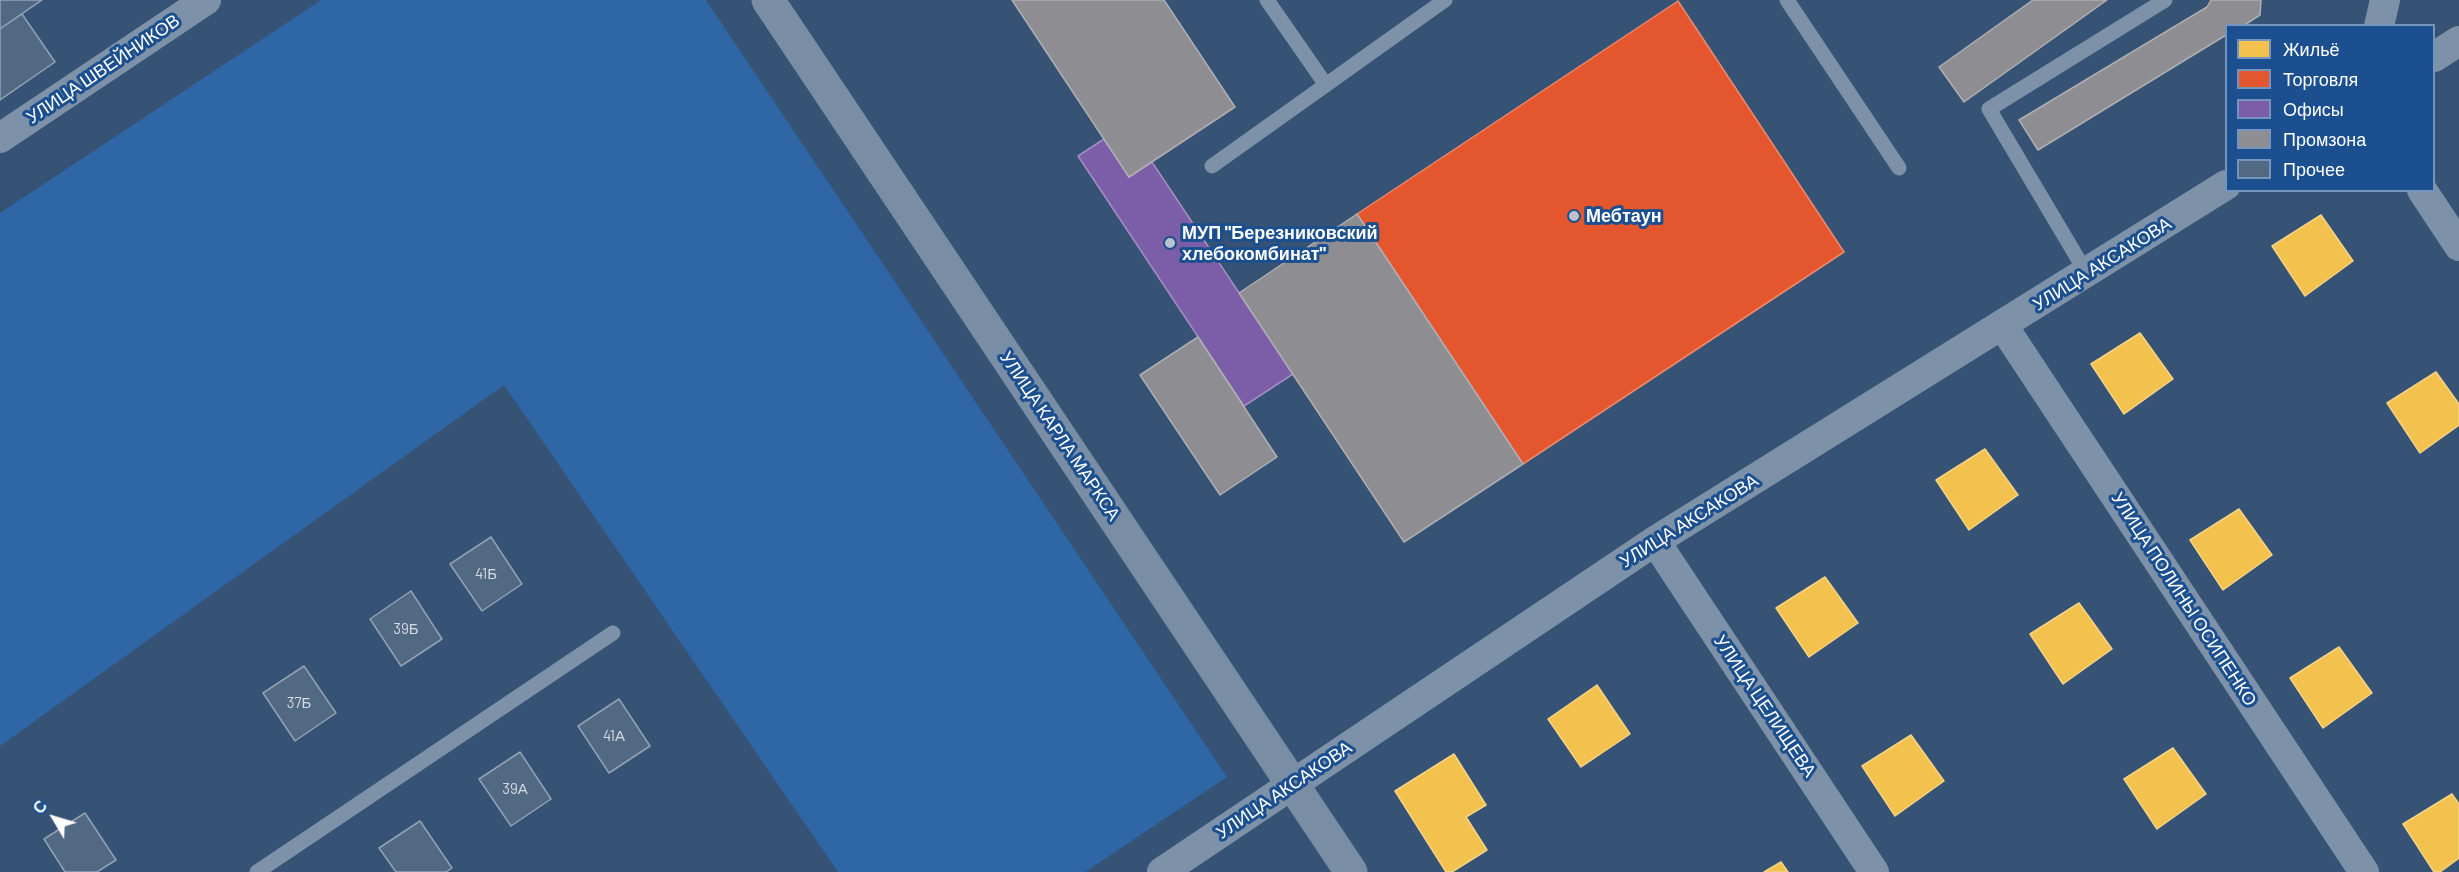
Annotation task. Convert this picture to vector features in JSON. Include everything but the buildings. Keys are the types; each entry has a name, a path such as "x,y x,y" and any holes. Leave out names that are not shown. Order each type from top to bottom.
{"main road":[{"name":"УЛИЦА КАРЛА МАРКСА","path":"768,0 1352,872"}],"street":[{"name":"УЛИЦА ШВЕЙНИКОВ","path":"0,138 206,0"},
{"path":"2379,24 2385,0"},
{"path":"2435,56 2459,41"},
{"name":"УЛИЦА АКСАКОВА","path":"1162,872 1655,541 2087,274 2225,186"},
{"path":"2423,192 2459,246"},
{"name":"УЛИЦА ПОЛИНЫ ОСИПЕНКО","path":"2003,326 2364,872"},
{"name":"УЛИЦА ЦЕЛИЩЕВА","path":"1655,541 1874,872"}],"lane":[{"path":"1267,0 1326,85"},
{"path":"1212,166 1445,0"},
{"path":"1787,0 1899,168"},
{"path":"2087,274 1989,109 2165,0"},
{"path":"256,872 613,633"}],"shaded area":[{"path":"321,0 706,0 1227,777 1085,872 838,872 504,385 0,746 0,213"}],"place":[{"name":"Мебтаун","path":"1574,216"},
{"name":"МУП \"Березниковский хлебокомбинат\"","path":"1170,243"}]}
